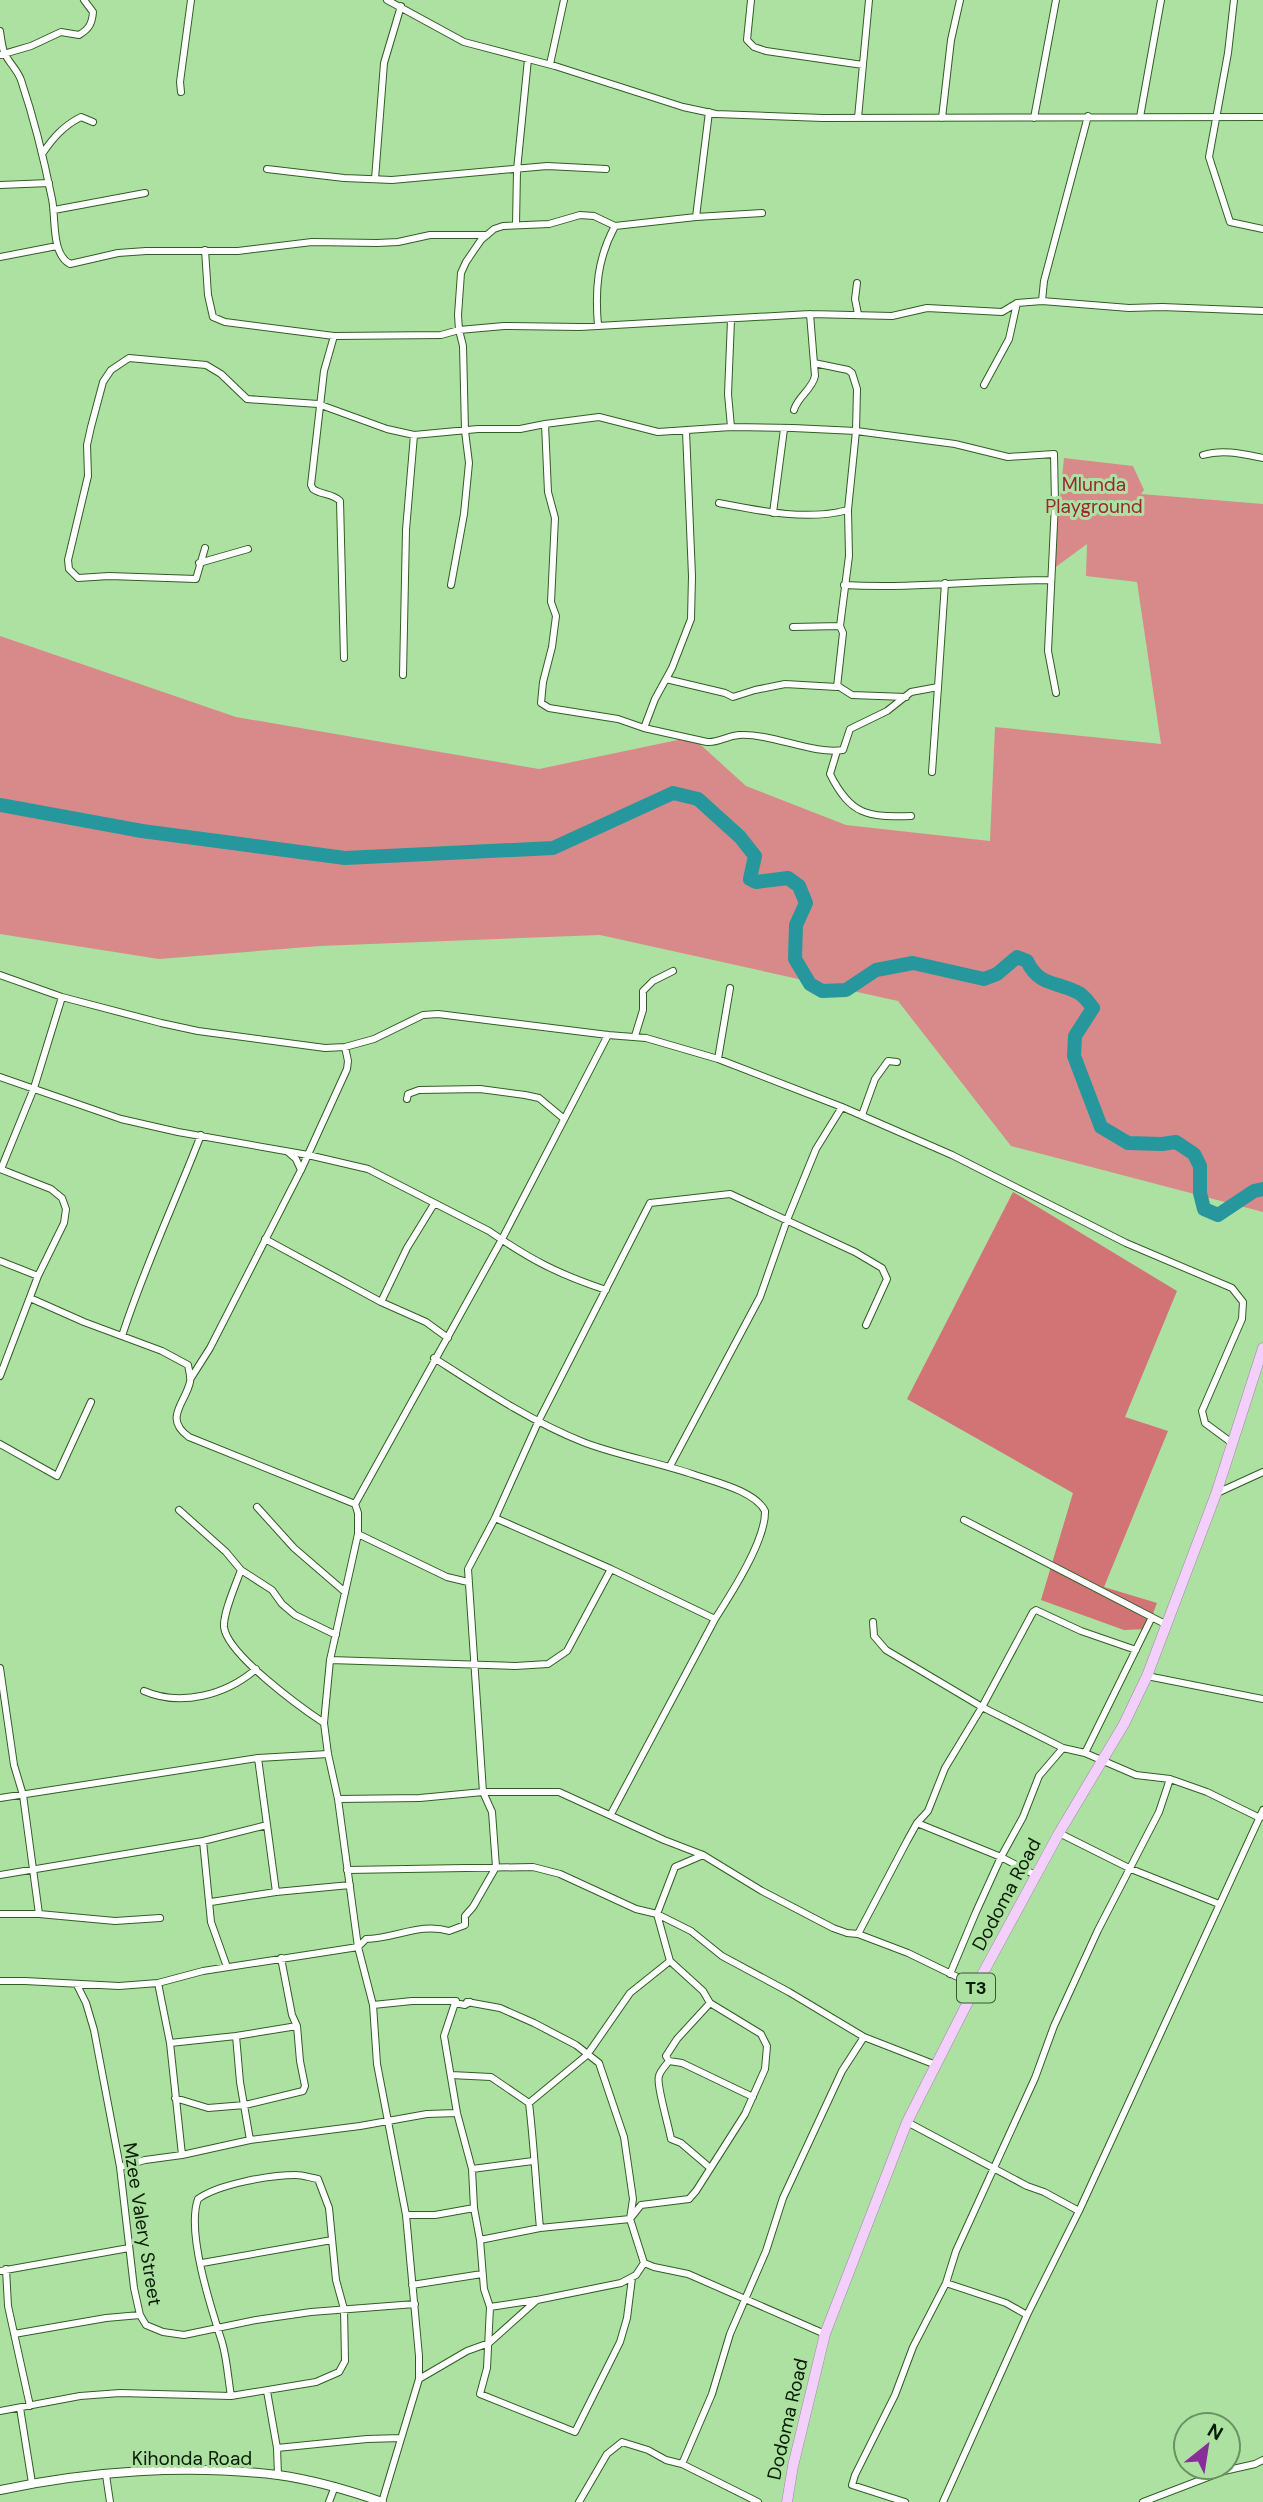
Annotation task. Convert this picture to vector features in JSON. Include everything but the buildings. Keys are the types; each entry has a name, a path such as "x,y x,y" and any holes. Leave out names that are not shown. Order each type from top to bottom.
{"highway":[{"name":"Dodoma Road","path":"787,2502 825,2334 907,2122 976,1986 1059,1833 1124,1724 1147,1676 1216,1494 1263,1349"}],"street":[{"path":"2,54 31,46 61,32 79,35 86,31 93,12 84,0"},
{"path":"181,92 191,0"},
{"path":"387,0 464,42 550,64 683,107 709,112 783,118 1263,117"},
{"path":"550,64 564,0"},
{"path":"751,0 747,40 754,47 863,65"},
{"path":"858,118 869,0"},
{"path":"942,118 951,40 960,0"},
{"path":"1034,118 1056,0"},
{"path":"1140,117 1161,0"},
{"path":"1234,0 1228,53 1209,157 1228,217 1233,224 1263,229"},
{"path":"375,179 384,63 401,6"},
{"path":"0,31 2,54 18,72 41,143 54,209 57,246 62,259 70,264 118,253 249,250 312,242 397,242 430,235 487,235"},
{"path":"516,225 517,170 528,59"},
{"path":"696,216 709,112"},
{"path":"1042,301 1044,281 1088,116"},
{"path":"42,154 61,129 70,122 80,117 93,122"},
{"path":"267,169 375,179 414,179 547,166 606,169"},
{"path":"0,185 49,183"},
{"path":"54,209 145,193"},
{"path":"452,585 469,463 465,431 463,346 459,330 461,273 474,248 494,229 549,224 580,215 594,216 615,226 696,216 762,213"},
{"path":"598,326 595,293 607,241 615,226"},
{"path":"0,257 57,246"},
{"path":"205,250 208,295 213,317 225,322 334,336 441,335 459,330 504,326 598,326 810,314 892,316 913,310 940,308 1002,312 1017,303 1042,301 1129,309 1162,307 1263,311"},
{"path":"857,283 855,299 858,314"},
{"path":"984,385 1009,339 1017,303"},
{"path":"794,410 797,402 814,383 810,314"},
{"path":"731,320 728,394 731,427"},
{"path":"334,336 324,371 311,485 317,492 333,496 340,501 344,658"},
{"path":"205,548 199,563 198,577 189,580 109,576 78,578 69,569 68,560 88,476 91,427 103,382 111,370 129,358 206,365 221,374 247,399 321,405 387,429 414,435 520,429 599,418 657,432 731,427 856,431 955,444 1009,457 1054,454 1055,503 1048,604 1048,651 1056,694"},
{"path":"814,363 842,368 852,373 857,388 856,431 848,510 849,556 840,626 843,633 838,686"},
{"path":"545,424 548,492 555,519 551,602 556,616 541,703 549,708 618,719 644,728 707,742 716,743 739,735 766,737 837,751 844,750 850,729 879,716 911,692 938,687"},
{"path":"773,513 784,429"},
{"path":"644,728 691,619 687,432"},
{"path":"402,675 406,530 414,435"},
{"path":"1203,455 1213,452 1236,453 1263,458"},
{"path":"719,503 773,513 812,514 848,510"},
{"path":"199,563 248,549"},
{"path":"844,585 897,587 1051,580"},
{"path":"932,772 945,583"},
{"path":"793,626 840,626"},
{"path":"666,679 733,697 785,684 834,688 838,686"},
{"path":"838,686 852,695 906,697"},
{"path":"837,751 830,774 854,808 873,815 911,816"},
{"path":"635,1036 643,1010 643,991 653,981 673,971"},
{"path":"0,975 62,998 198,1031 326,1048 345,1047 374,1039 423,1015 438,1014 635,1036 718,1059 862,1115 952,1155 1115,1238 1224,1284 1238,1294 1243,1302 1242,1319 1202,1411 1205,1423 1232,1443"},
{"path":"718,1059 730,989"},
{"path":"0,1376 38,1276 64,1223 66,1209 62,1198 51,1189 1,1169 34,1087 62,998"},
{"path":"382,2502 419,2379 415,2304 406,2215 377,2064 373,2006 358,1947 338,1800 327,1754 324,1723 330,1660 358,1534 355,1504 501,1241 608,1035"},
{"path":"345,1047 347,1069 301,1170 191,1380 176,1414 177,1425 181,1432 189,1437 355,1504"},
{"path":"862,1115 875,1079 888,1061 897,1062"},
{"path":"0,1077 121,1119 308,1154 368,1170 489,1231 545,1267 606,1290"},
{"path":"407,1099 408,1094 419,1090 491,1090 539,1098 563,1118"},
{"path":"670,1466 760,1297 816,1149 842,1107"},
{"path":"122,1336 201,1135"},
{"path":"286,1150 296,1159 301,1170"},
{"path":"0,1981 119,1986 158,1983 227,1967 358,1947 366,1939 414,1930 439,1928 449,1931 465,1924 465,1916 496,1867 492,1812 483,1791 468,1569 650,1203 730,1194 855,1252 882,1268 887,1279 866,1325"},
{"path":"381,1301 407,1248 434,1204"},
{"path":"265,1239 426,1322 448,1338"},
{"path":"0,1261 38,1276"},
{"path":"30,1298 163,1352 188,1365 191,1380"},
{"path":"434,1358 491,1394 579,1440 604,1450 670,1466 740,1492 758,1501 765,1511 764,1523 740,1578 715,1619 611,1814"},
{"path":"0,1444 57,1476 91,1402"},
{"path":"1216,1494 1263,1472"},
{"path":"257,1507 294,1548 345,1592"},
{"path":"179,1510 226,1552 241,1570 272,1590 282,1604 295,1615 336,1635"},
{"path":"495,1518 715,1619"},
{"path":"964,1520 1167,1625"},
{"path":"358,1534 447,1577 468,1582"},
{"path":"330,1660 543,1666 564,1655 611,1569"},
{"path":"241,1570 223,1624 227,1638 256,1669 295,1703 324,1723"},
{"path":"858,1934 917,1823 928,1811 946,1768 1033,1612 1037,1610 1082,1631 1136,1650"},
{"path":"1084,1753 1152,1617"},
{"path":"873,1622 874,1636 886,1650 982,1707 1063,1748 1084,1753 1136,1775 1170,1779 1207,1792 1260,1818"},
{"path":"0,1668 14,1765 23,1795 39,1914"},
{"path":"144,1691 164,1699 198,1696 217,1692 240,1682 256,1669"},
{"path":"1147,1676 1263,1699"},
{"path":"950,1974 1001,1857 1019,1826 1039,1776 1063,1748"},
{"path":"0,1798 258,1758 327,1754"},
{"path":"258,1758 276,1892"},
{"path":"905,2502 852,2485 870,2442 895,2395 913,2347 946,2283 956,2251 995,2168 1081,1967 1159,1812 1170,1779"},
{"path":"338,1800 420,1798 483,1791 559,1792 703,1855 762,1891 833,1928 858,1934 908,1953 976,1986"},
{"path":"943,2502 1027,2315 1079,2211 1263,1810"},
{"path":"917,1823 1001,1857 1037,1875"},
{"path":"0,1875 204,1842 267,1825"},
{"path":"1059,1833 1130,1870 1219,1904"},
{"path":"204,1842 211,1922 227,1967"},
{"path":"480,2240 540,2228 630,2218 641,2205 690,2199 734,2133 765,2069 766,2040 756,2030 710,2003 702,1991 670,1961 657,1914 675,1867 703,1855"},
{"path":"347,1870 533,1867 551,1871 586,1884 636,1909 657,1914 691,1931 722,1956 864,2037 936,2065"},
{"path":"211,1902 350,1885"},
{"path":"0,1914 39,1914 115,1921 160,1918"},
{"path":"175,2098 208,2108 245,2105 303,2091 305,2086 297,2026 292,2014 281,1958"},
{"path":"529,2103 587,2055 630,1993 670,1961"},
{"path":"158,1983 170,2043 182,2155"},
{"name":"Mzee Valery Street","path":"77,1985 94,2030 120,2167 139,2315 146,2325 163,2332 184,2335 278,2316 415,2304"},
{"path":"373,2006 412,2001 470,2002 500,2008 576,2045 599,2063 624,2137 633,2199 630,2218 644,2263"},
{"path":"470,2002 465,2005 454,2003 444,2036 457,2113 472,2169 482,2274 490,2307 487,2368 480,2394 575,2432 620,2342 629,2312 632,2278 644,2263"},
{"path":"709,2167 681,2143 671,2139 666,2109 658,2089 659,2076 668,2061 666,2056 677,2039 710,2003"},
{"path":"170,2043 297,2026"},
{"path":"236,2036 240,2082 250,2140"},
{"path":"682,2464 712,2394 730,2334 746,2299 783,2199 842,2071 864,2037"},
{"path":"668,2061 682,2063 753,2097"},
{"path":"451,2075 491,2077 529,2103 540,2228"},
{"path":"120,2167 250,2140 360,2126 427,2114 457,2113"},
{"path":"907,2122 1079,2211"},
{"path":"472,2169 533,2161"},
{"path":"0,2411 80,2396 120,2392 231,2396 316,2382 339,2372 345,2361 344,2309 337,2280 329,2208 318,2179 298,2175 244,2183 214,2189 198,2199 194,2210 197,2245 231,2396"},
{"path":"406,2215 435,2215 474,2207"},
{"path":"202,2263 332,2240"},
{"path":"30,2406 8,2306 3,2270 129,2248"},
{"path":"644,2263 688,2274 825,2334"},
{"path":"412,2285 482,2274"},
{"path":"490,2307 596,2289 632,2278"},
{"path":"946,2283 1006,2303 1027,2315"},
{"path":"419,2379 467,2351 489,2343 537,2300"},
{"path":"14,2334 139,2315"},
{"path":"267,2391 278,2475"},
{"path":"20,2408 33,2483"},
{"path":"276,2448 401,2438"},
{"path":"579,2502 607,2454 622,2442 682,2464 758,2502"},
{"path":"1143,2502 1215,2474 1263,2460"},
{"name":"Kihonda Road","path":"0,2490 33,2483 172,2471 278,2475 335,2486 382,2502"},
{"path":"106,2475 110,2502"},
{"path":"329,2502 335,2486"}],"green space":[{"name":"Mlunda Playground","path":"1064,458 1133,466 1144,490 1141,494 1263,504 1263,1212 1011,1146 898,1001 600,935 320,946 159,959 0,934 0,636 236,717 539,769 692,737 746,786 846,825 990,841 995,727 1161,744 1137,582 1086,576 1087,544 1053,569"}],"shaded area":[{"path":"1013,1192 1177,1291 1125,1417 1168,1431 1104,1587 1157,1603 1147,1629 1124,1630 1041,1600 1073,1493 907,1399"}],"waterway":[{"path":"0,805 142,831 345,858 553,848 673,793 698,799 740,837 755,856 750,879 756,882 788,878 799,886 806,903 796,925 795,959 810,984 822,991 846,990 876,970 913,963 984,979 997,974 1017,957 1027,961 1042,979 1079,993 1093,1008 1075,1036 1074,1056 1101,1127 1128,1143 1176,1142 1194,1154 1200,1166 1200,1193 1204,1209 1218,1215 1254,1191 1263,1189"}]}
